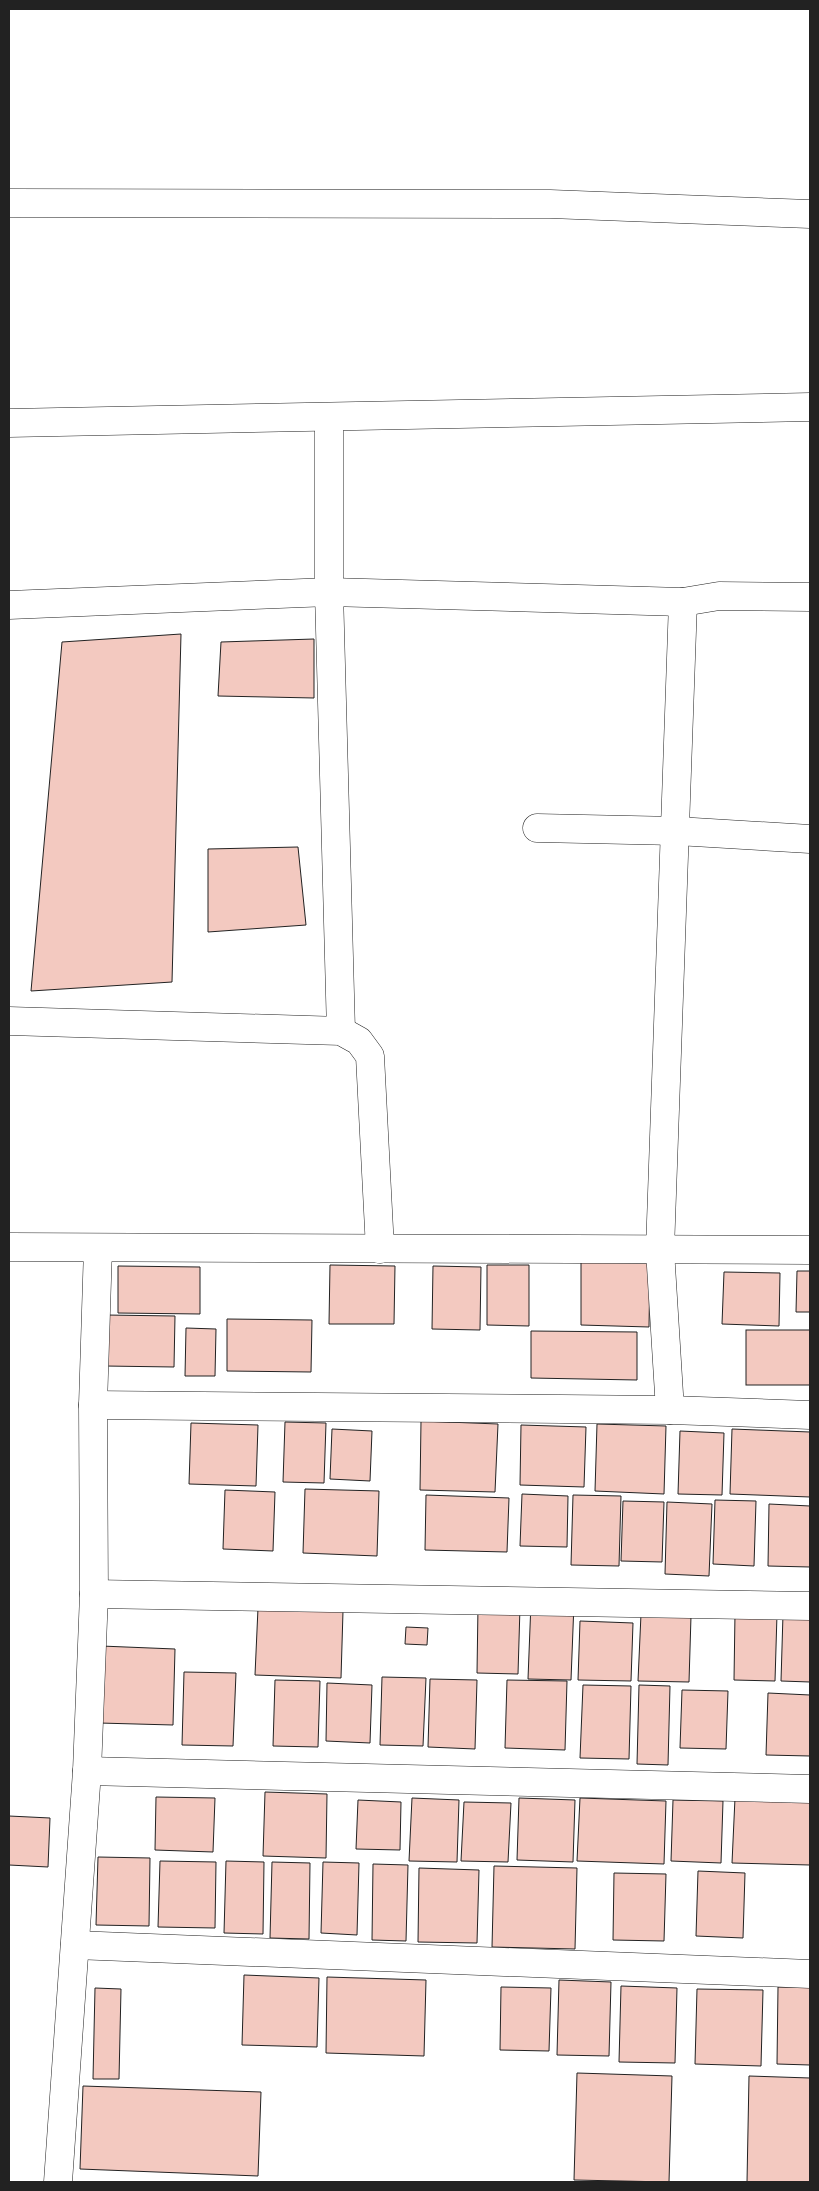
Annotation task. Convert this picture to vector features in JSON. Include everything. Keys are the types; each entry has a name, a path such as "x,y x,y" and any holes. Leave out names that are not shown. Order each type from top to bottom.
{"street":[{"path":"9,203 550,204 810,214"},
{"path":"9,423 810,407"},
{"path":"329,417 329,592 341,1031"},
{"path":"9,605 329,592 683,602 719,596 810,597"},
{"path":"670,1410 660,1250 677,831 683,602"},
{"path":"537,828 677,831 810,839"},
{"path":"9,1021 341,1031 359,1041 370,1056 380,1249"},
{"path":"9,1248 810,1250"},
{"path":"58,2182 87,1770 94,1594 93,1405 98,1248"},
{"path":"93,1405 670,1410 810,1415"},
{"path":"94,1594 810,1606"},
{"path":"87,1770 810,1789"},
{"path":"75,1945 810,1974"}],"building":[{"path":"181,634 172,982 31,991 62,642"},
{"path":"314,639 314,698 218,696 221,642"},
{"path":"298,847 306,925 208,932 208,849"},
{"path":"581,1262 650,1263 649,1327 581,1325"},
{"path":"330,1265 395,1266 394,1324 329,1324"},
{"path":"487,1265 529,1265 529,1326 487,1325"},
{"path":"118,1266 200,1267 200,1314 118,1313"},
{"path":"433,1266 481,1267 480,1330 432,1329"},
{"path":"797,1271 810,1271 810,1312 796,1312"},
{"path":"724,1272 780,1273 779,1326 722,1324"},
{"path":"106,1315 175,1316 174,1367 105,1366"},
{"path":"227,1319 312,1320 311,1372 227,1371"},
{"path":"186,1328 216,1329 215,1376 185,1376"},
{"path":"746,1330 810,1330 810,1385 746,1385"},
{"path":"531,1331 637,1332 637,1380 531,1378"},
{"path":"421,1421 498,1424 495,1492 420,1490"},
{"path":"285,1422 326,1423 324,1483 283,1482"},
{"path":"191,1423 258,1425 256,1486 189,1484"},
{"path":"597,1424 666,1426 664,1494 595,1491"},
{"path":"521,1425 586,1427 584,1487 520,1485"},
{"path":"332,1429 372,1431 370,1481 330,1479"},
{"path":"732,1429 810,1432 810,1497 730,1494"},
{"path":"680,1431 724,1433 722,1495 678,1494"},
{"path":"305,1489 379,1491 377,1556 303,1553"},
{"path":"225,1490 275,1492 273,1551 223,1549"},
{"path":"522,1494 568,1496 567,1547 520,1546"},
{"path":"426,1495 509,1498 507,1552 425,1550"},
{"path":"573,1495 621,1496 619,1566 571,1565"},
{"path":"715,1500 756,1501 754,1566 713,1564"},
{"path":"623,1501 664,1502 662,1562 621,1561"},
{"path":"667,1502 712,1504 709,1576 665,1574"},
{"path":"769,1504 810,1506 810,1567 768,1566"},
{"path":"531,1602 574,1603 571,1680 528,1679"},
{"path":"478,1606 520,1607 518,1674 477,1673"},
{"path":"258,1608 343,1611 341,1678 255,1675"},
{"path":"735,1613 777,1614 775,1681 734,1680"},
{"path":"641,1614 691,1616 689,1682 638,1681"},
{"path":"783,1614 810,1615 810,1682 781,1681"},
{"path":"580,1621 633,1623 631,1681 578,1680"},
{"path":"406,1627 428,1628 427,1645 405,1644"},
{"path":"101,1646 175,1649 173,1725 99,1723"},
{"path":"184,1672 236,1673 233,1746 182,1745"},
{"path":"382,1677 426,1678 423,1746 380,1745"},
{"path":"430,1679 477,1680 475,1749 428,1747"},
{"path":"275,1680 320,1681 318,1747 273,1746"},
{"path":"507,1680 567,1681 565,1750 505,1748"},
{"path":"327,1683 372,1685 370,1743 326,1741"},
{"path":"583,1685 631,1686 629,1759 580,1758"},
{"path":"639,1685 670,1686 668,1765 637,1764"},
{"path":"682,1690 728,1691 726,1749 680,1748"},
{"path":"768,1693 810,1695 810,1756 766,1755"},
{"path":"265,1792 327,1794 326,1858 263,1856"},
{"path":"156,1797 215,1798 213,1852 155,1850"},
{"path":"412,1798 459,1800 457,1862 409,1861"},
{"path":"519,1798 575,1800 573,1862 517,1860"},
{"path":"580,1798 666,1801 664,1864 577,1861"},
{"path":"735,1798 810,1801 810,1865 732,1863"},
{"path":"358,1800 401,1802 400,1850 356,1849"},
{"path":"673,1800 723,1801 721,1863 671,1861"},
{"path":"464,1802 511,1803 508,1862 461,1861"},
{"path":"9,1816 50,1818 48,1867 9,1865"},
{"path":"98,1857 150,1858 149,1926 96,1925"},
{"path":"160,1861 216,1862 215,1928 158,1927"},
{"path":"226,1861 264,1862 263,1934 224,1933"},
{"path":"272,1862 310,1863 309,1939 270,1938"},
{"path":"323,1862 359,1863 357,1935 321,1933"},
{"path":"373,1864 408,1865 406,1941 372,1940"},
{"path":"494,1866 577,1868 575,1949 492,1947"},
{"path":"419,1868 479,1870 477,1943 418,1942"},
{"path":"698,1871 745,1873 743,1938 696,1936"},
{"path":"614,1873 666,1874 664,1941 613,1940"},
{"path":"244,1975 319,1978 317,2047 242,2045"},
{"path":"327,1977 426,1980 424,2056 326,2053"},
{"path":"559,1980 611,1982 609,2056 557,2055"},
{"path":"621,1986 677,1988 675,2063 619,2062"},
{"path":"501,1987 551,1988 549,2051 500,2050"},
{"path":"778,1987 810,1987 810,2065 777,2064"},
{"path":"95,1988 121,1989 119,2079 93,2079"},
{"path":"697,1989 763,1990 761,2066 695,2064"},
{"path":"577,2073 672,2076 669,2182 574,2180"},
{"path":"749,2076 810,2078 810,2182 747,2182"},
{"path":"83,2086 261,2092 258,2176 80,2169"}]}
